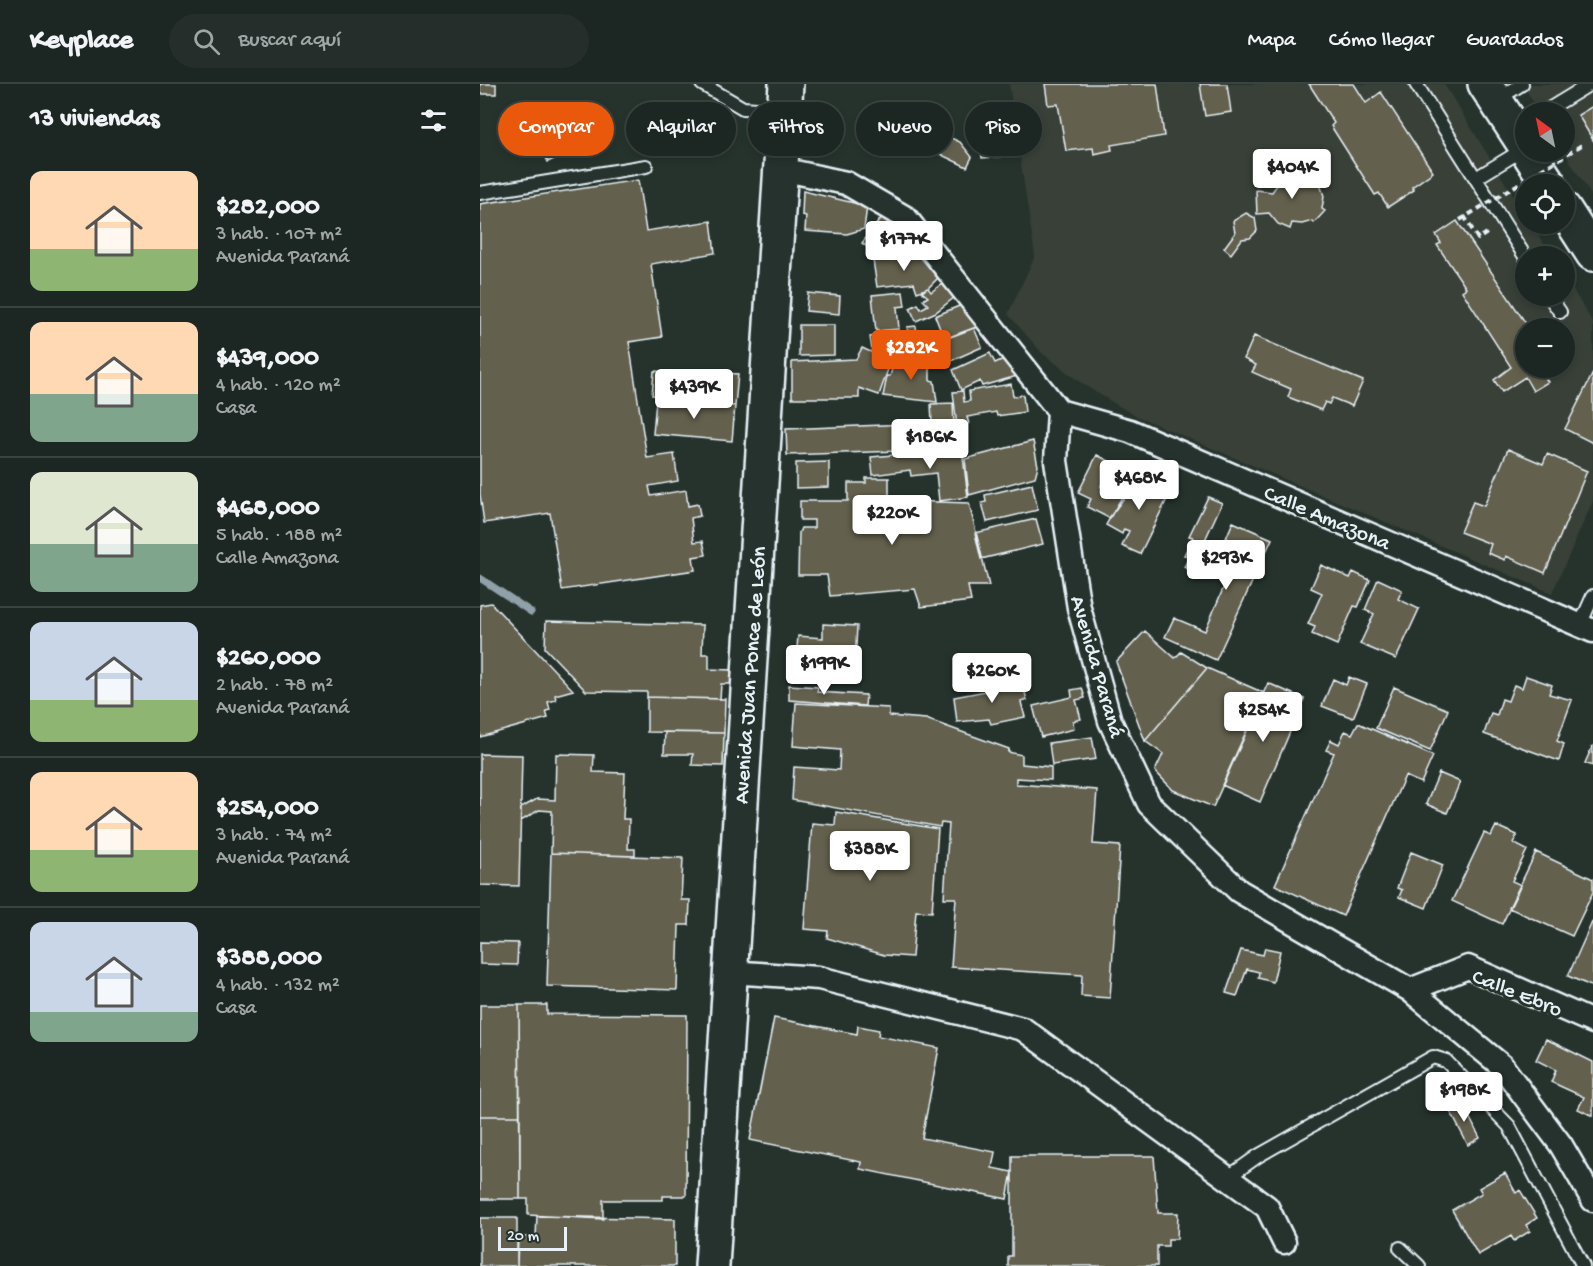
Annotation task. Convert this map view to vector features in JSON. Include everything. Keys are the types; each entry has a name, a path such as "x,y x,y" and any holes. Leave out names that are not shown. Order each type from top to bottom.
{"street":[{"path":"1501,89 1515,120"},
{"name":"Avenida Juan Ponce de León","path":"712,1266 728,972 785,97"},
{"path":"781,169 846,183 906,218 1059,411"},
{"path":"1575,226 1593,254"},
{"name":"Calle Amazona","path":"1059,411 1130,431 1587,628"},
{"name":"Avenida Paraná","path":"1059,411 1056,461 1079,608 1110,721 1149,804 1239,891 1410,990 1502,1066 1561,1145 1593,1200"},
{"name":"Calle Ebro","path":"1410,990 1468,968 1593,1022"},
{"path":"728,972 819,978 1023,1029 1268,1207 1284,1242"}],"lane":[{"path":"702,84 743,108 785,97"},
{"path":"1416,84 1518,246"},
{"path":"1560,102 1590,84"},
{"path":"1476,178 1515,147"},
{"path":"480,194 646,166"},
{"path":"1556,306 1560,312"},
{"path":"1587,628 1593,596"},
{"path":"1227,1178 1258,1156 1433,1057 1446,1061 1486,1099 1509,1126 1583,1266"},
{"path":"1400,1248 1419,1266"}],"path":[{"path":"1482,224 1487,233 1478,239 1463,218 1585,143"},
{"path":"1471,206 1477,215"}],"shaded area":[{"path":"1009,84 1444,84 1515,199 1515,234 1538,234 1545,246 1515,246 1515,306 1575,306 1575,293 1593,323 1593,501 1552,593 1134,415 1084,385 1042,353 1008,314 1035,256 1020,156 1042,156 1042,102 1012,102"},
{"path":"1522,84 1593,84 1593,198 1570,162 1575,162 1575,102 1534,102"}],"building":[{"path":"480,84 496,84 496,94 480,94"},
{"path":"1045,84 1157,84 1164,136 1111,145 1112,150 1094,154 1093,148 1066,151 1058,104 1048,105"},
{"path":"1200,84 1227,84 1231,112 1205,116"},
{"path":"1309,84 1354,84 1366,103 1381,92 1433,172 1412,187 1414,190 1388,207 1379,193 1375,195 1331,126 1334,123"},
{"path":"1593,106 1593,140 1578,115"},
{"path":"953,139 960,142 965,148 965,156 972,157 967,167 944,156 953,156"},
{"path":"545,156 560,156 548,162"},
{"path":"982,156 1007,156 982,158"},
{"path":"1291,167 1301,167 1300,174 1320,184 1324,196 1322,209 1325,211 1314,223 1312,221 1302,224 1292,223 1290,229 1278,224 1269,213 1257,214 1256,190 1272,192 1283,177 1280,172"},
{"path":"638,180 646,231 711,221 715,253 651,264 662,337 629,342 647,458 674,454 678,481 649,486 651,496 686,490 688,506 698,504 700,516 691,518 694,542 703,541 706,555 693,557 695,570 562,590 550,513 484,523 480,494 480,204"},
{"path":"803,191 867,206 864,229 847,234 805,231 806,216 802,215"},
{"path":"1246,213 1255,218 1257,231 1250,238 1242,239 1231,254 1224,248 1235,233 1233,221"},
{"path":"882,217 901,237 885,254 880,249 876,253 862,243"},
{"path":"1457,221 1522,318 1515,318 1515,378 1523,378 1502,392 1494,380 1511,367 1462,291 1466,288 1437,245 1441,243 1436,235"},
{"path":"918,255 939,277 928,288 917,292 914,283 877,287 873,260"},
{"path":"943,283 955,297 936,312 916,321 910,308 918,304 921,309 928,305 923,300 928,297 922,292 928,288 931,292"},
{"path":"903,292 905,306 897,307 899,329 876,331 872,295"},
{"path":"808,293 840,296 839,314 806,311"},
{"path":"964,304 979,326 944,339 935,316"},
{"path":"799,325 834,325 834,355 799,356"},
{"path":"916,326 919,349 880,354 879,351 872,351 870,337 908,332 907,327"},
{"path":"974,328 982,347 946,363 937,342"},
{"path":"1254,336 1363,381 1352,406 1332,398 1329,404 1325,402 1321,410 1288,397 1291,389 1252,372 1256,365 1244,359"},
{"path":"862,348 891,361 879,395 859,388 859,398 792,398 792,362 856,359"},
{"path":"990,353 995,363 1008,357 1017,376 982,386 980,381 961,390 953,370"},
{"path":"895,358 930,362 930,380 934,381 937,402 883,396 887,376 890,376"},
{"path":"654,371 722,377 722,373 738,374 735,406 710,405 710,401 652,395"},
{"path":"1593,373 1593,443 1565,429"},
{"path":"1526,378 1545,378 1548,382 1533,391"},
{"path":"1011,384 1013,396 1023,395 1025,412 997,416 996,412 967,417 969,424 957,426 953,392 963,391 964,402 970,401 969,391"},
{"path":"656,400 735,406 732,441 653,434"},
{"path":"953,403 955,449 787,455 786,429 932,423 931,404"},
{"path":"1033,441 1038,466 1035,477 969,495 965,459"},
{"path":"962,449 968,497 939,501 936,473 911,476 910,470 873,475 871,457"},
{"path":"1508,449 1543,464 1547,454 1587,471 1545,573 1506,556 1505,560 1488,553 1491,544 1460,532 1473,502 1484,506"},
{"path":"1097,455 1113,463 1101,486 1124,498 1109,518 1087,507 1091,499 1078,493"},
{"path":"829,462 829,487 796,488 796,463"},
{"path":"1138,469 1151,476 1149,480 1171,491 1140,554 1122,546 1129,531 1124,529 1122,534 1106,525"},
{"path":"866,478 889,478 889,510 905,510 906,501 969,503 989,586 968,586 971,601 921,607 915,589 830,596 827,575 798,575 799,533 801,528 814,528 814,520 800,520 800,501 848,501 848,483 866,483"},
{"path":"1032,484 1038,510 987,522 982,503 986,502 985,495"},
{"path":"1208,497 1222,503 1205,540 1209,541 1191,570 1184,567 1189,557 1184,555 1193,537 1189,536"},
{"path":"1036,519 1043,544 981,559 975,533"},
{"path":"1233,522 1272,539 1216,660 1165,637 1174,618 1205,631 1229,575 1213,568"},
{"path":"1321,565 1350,578 1353,572 1370,580 1358,607 1354,606 1337,645 1312,634 1315,627 1308,624 1322,593 1311,588"},
{"path":"1378,579 1402,590 1398,599 1419,609 1396,659 1360,644 1374,614 1365,610"},
{"path":"491,603 573,690 555,695 556,700 548,702 550,710 546,711 548,718 480,737 480,605"},
{"path":"546,621 703,625 702,654 709,654 709,669 731,670 731,684 721,684 720,699 647,697 647,692 586,691 545,648"},
{"path":"823,624 857,626 855,664 796,660 798,636 823,638"},
{"path":"1145,631 1175,658 1181,652 1207,668 1145,741 1116,662"},
{"path":"1207,668 1264,693 1213,807 1173,790 1155,771 1163,754 1145,741"},
{"path":"1526,676 1552,685 1549,694 1572,700 1557,741 1564,744 1559,761 1484,734 1491,713 1497,715 1502,699 1508,701 1514,685 1522,688"},
{"path":"1349,677 1367,684 1353,718 1322,706 1333,679 1346,685"},
{"path":"1015,681 1018,690 1024,689 1027,700 1021,702 1025,717 991,724 989,719 957,722 954,697 986,691 985,688"},
{"path":"1268,683 1304,699 1260,802 1222,785"},
{"path":"789,685 818,687 817,692 866,695 865,706 789,700"},
{"path":"1394,687 1448,710 1430,751 1376,728"},
{"path":"1082,688 1085,698 1076,700 1081,719 1073,721 1074,729 1041,737 1033,706 1072,697 1071,690"},
{"path":"647,697 725,699 724,733 647,732"},
{"path":"796,703 889,708 889,716 926,719 1009,749 1008,752 1022,755 1022,764 1051,767 1051,780 1016,778 1016,784 1097,790 1093,844 1120,846 1110,998 1081,996 1082,975 951,967 956,898 944,898 949,824 941,823 940,827 792,800 794,767 839,770 840,750 793,746"},
{"path":"1358,723 1433,756 1421,783 1405,776 1343,916 1275,885 1334,753 1326,750 1331,740 1339,744 1345,731 1352,734"},
{"path":"665,732 724,733 723,766 692,765 693,754 664,754"},
{"path":"1092,737 1096,759 1052,765 1049,743"},
{"path":"1593,745 1593,766 1585,763"},
{"path":"480,754 522,755 519,886 480,885"},
{"path":"556,754 594,755 593,772 625,773 623,819 629,819 628,849 635,849 635,856 551,853 552,811 539,810 521,821 521,808 537,799 555,800"},
{"path":"1439,773 1460,782 1447,813 1426,804"},
{"path":"836,812 938,829 932,912 916,911 912,957 884,955 827,938 828,931 804,929 812,823 835,825"},
{"path":"1496,826 1517,835 1513,843 1527,850 1512,881 1521,885 1502,924 1452,901 1484,833 1491,836"},
{"path":"1411,852 1443,865 1426,908 1399,897 1402,890 1397,888"},
{"path":"1536,852 1593,879 1593,892 1572,936 1509,908"},
{"path":"551,853 683,858 681,900 690,900 689,925 679,925 677,990 547,986"},
{"path":"1593,920 1593,987 1568,976"},
{"path":"480,942 518,943 517,965 480,964"},
{"path":"1265,948 1280,951 1273,982 1258,978 1259,972 1247,969 1237,996 1226,993 1241,950 1263,955"},
{"path":"480,1005 519,1005 520,1116 480,1116"},
{"path":"519,1005 547,1005 547,1014 687,1015 686,1196 663,1196 663,1200 603,1200 603,1219 528,1215 528,1199 520,1199"},
{"path":"774,1018 857,1034 858,1026 879,1030 878,1036 939,1048 922,1138 995,1152 992,1168 1012,1172 1007,1199 860,1169 861,1162 750,1140"},
{"path":"1546,1039 1593,1062 1593,1116 1578,1109 1584,1097 1551,1082 1556,1070 1536,1060"},
{"path":"1461,1101 1480,1138 1468,1145 1448,1107"},
{"path":"480,1116 520,1116 520,1199 480,1199"},
{"path":"1012,1156 1154,1156 1158,1213 1178,1213 1177,1239 1168,1239 1168,1246 1157,1246 1157,1266 1008,1266 1008,1256 1012,1256"},
{"path":"1505,1173 1516,1193 1520,1190 1537,1218 1526,1225 1530,1231 1514,1241 1511,1236 1478,1255 1452,1210 1482,1193 1479,1188"},
{"path":"537,1216 675,1219 675,1266 517,1266 518,1237 536,1237"},
{"path":"480,1218 517,1218 517,1266 480,1266"}],"waterway":[{"path":"480,578 531,612"}]}
